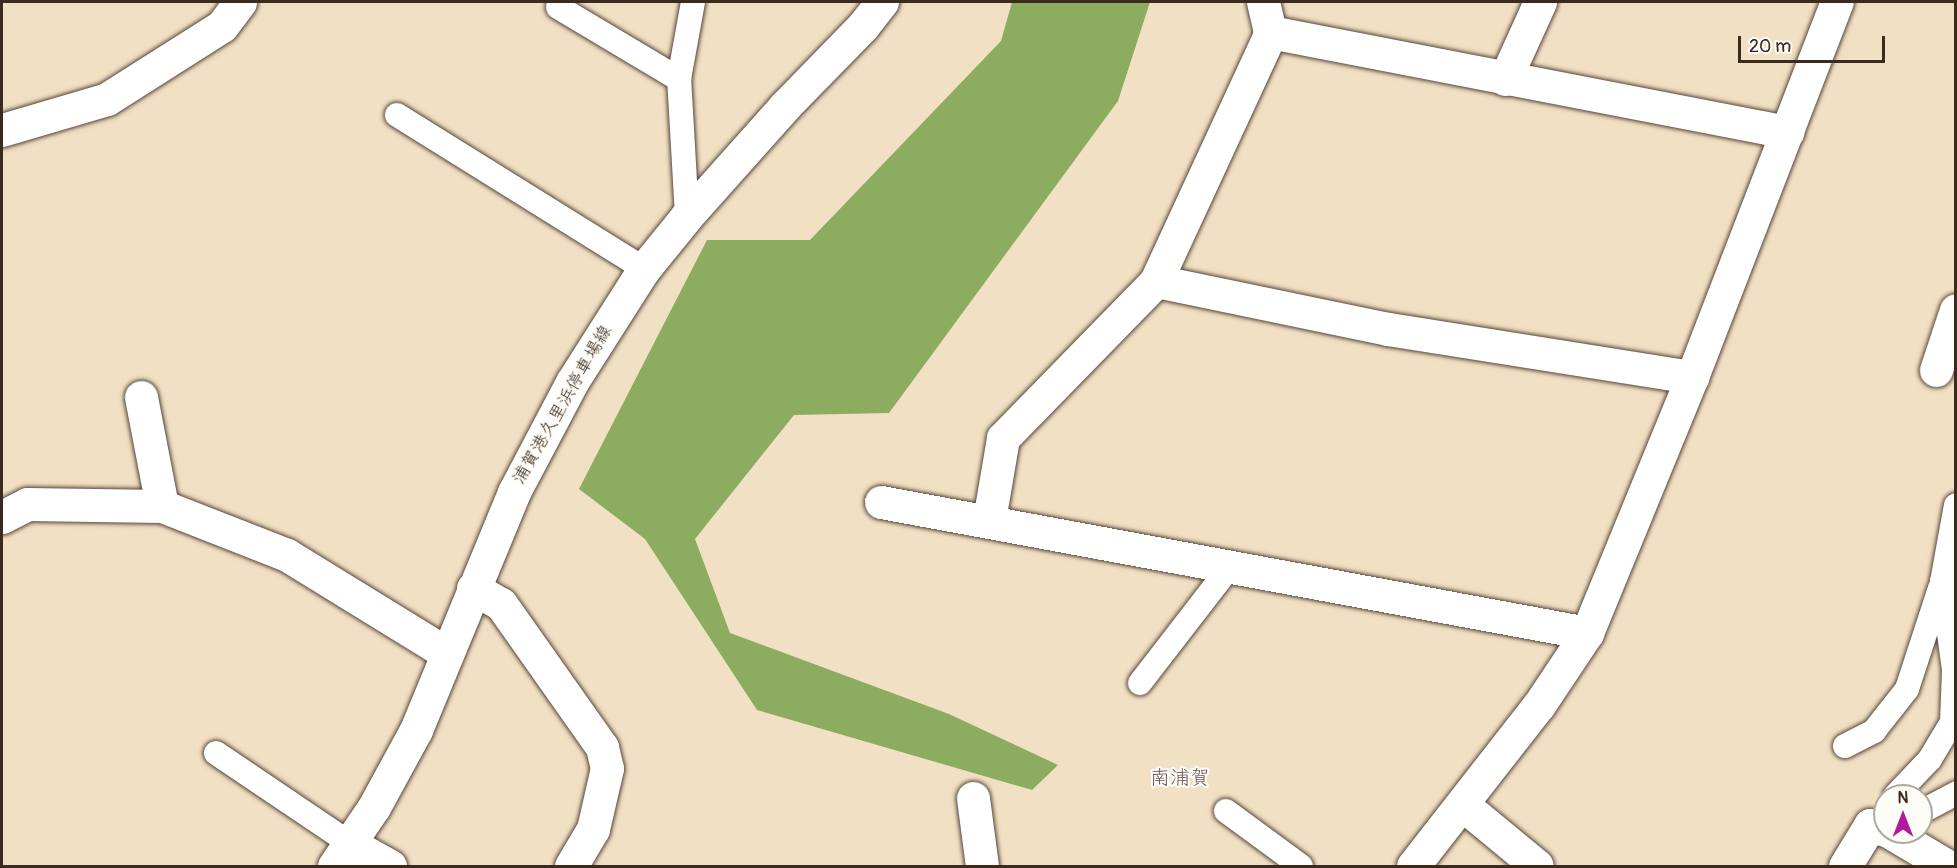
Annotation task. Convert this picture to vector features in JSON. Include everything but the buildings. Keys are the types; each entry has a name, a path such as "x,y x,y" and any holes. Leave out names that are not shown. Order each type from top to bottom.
{"street":[{"path":"2,130 107,99 222,26 240,2"},
{"name":"浦賀港久里浜停車場線","path":"343,855 375,807 416,730 514,492 572,382 644,269 687,216 882,2"},
{"path":"1505,80 1540,2"},
{"path":"1413,867 1539,705 1587,633 1692,377 1837,2"},
{"path":"989,520 1003,438 1156,280 1266,17 1505,80 1787,132"},
{"path":"1156,280 1388,329 1692,377"},
{"path":"1936,370 1956,309"},
{"path":"141,397 162,506"},
{"path":"881,502 989,520 1229,568 1587,633"},
{"path":"2,517 27,504 162,506 287,555 446,653"},
{"path":"473,588 501,604 602,747 607,768 593,829 571,867"},
{"path":"973,798 982,867"},
{"path":"1462,804 1537,867"},
{"path":"1845,867 1873,834"},
{"path":"1912,844 1947,867"},
{"path":"343,855 390,867"}],"lane":[{"path":"687,216 679,79 693,2"},
{"path":"558,7 679,79"},
{"path":"397,116 644,269"},
{"path":"1845,746 1874,731 1907,689 1942,582 1956,505"},
{"path":"1140,683 1229,568"},
{"path":"1906,784 1930,759 1952,722 1954,670 1942,582"},
{"path":"216,753 343,855"},
{"path":"1933,805 1956,793"},
{"path":"1226,811 1301,867"}],"green space":[{"path":"1012,2 1150,2 1118,101 889,413 794,415 695,539 730,633 949,714 1058,765 1032,790 757,710 645,539 579,489 707,240 810,240 1001,41"}],"district":[{"name":"南浦賀","path":"1180,777"}]}
